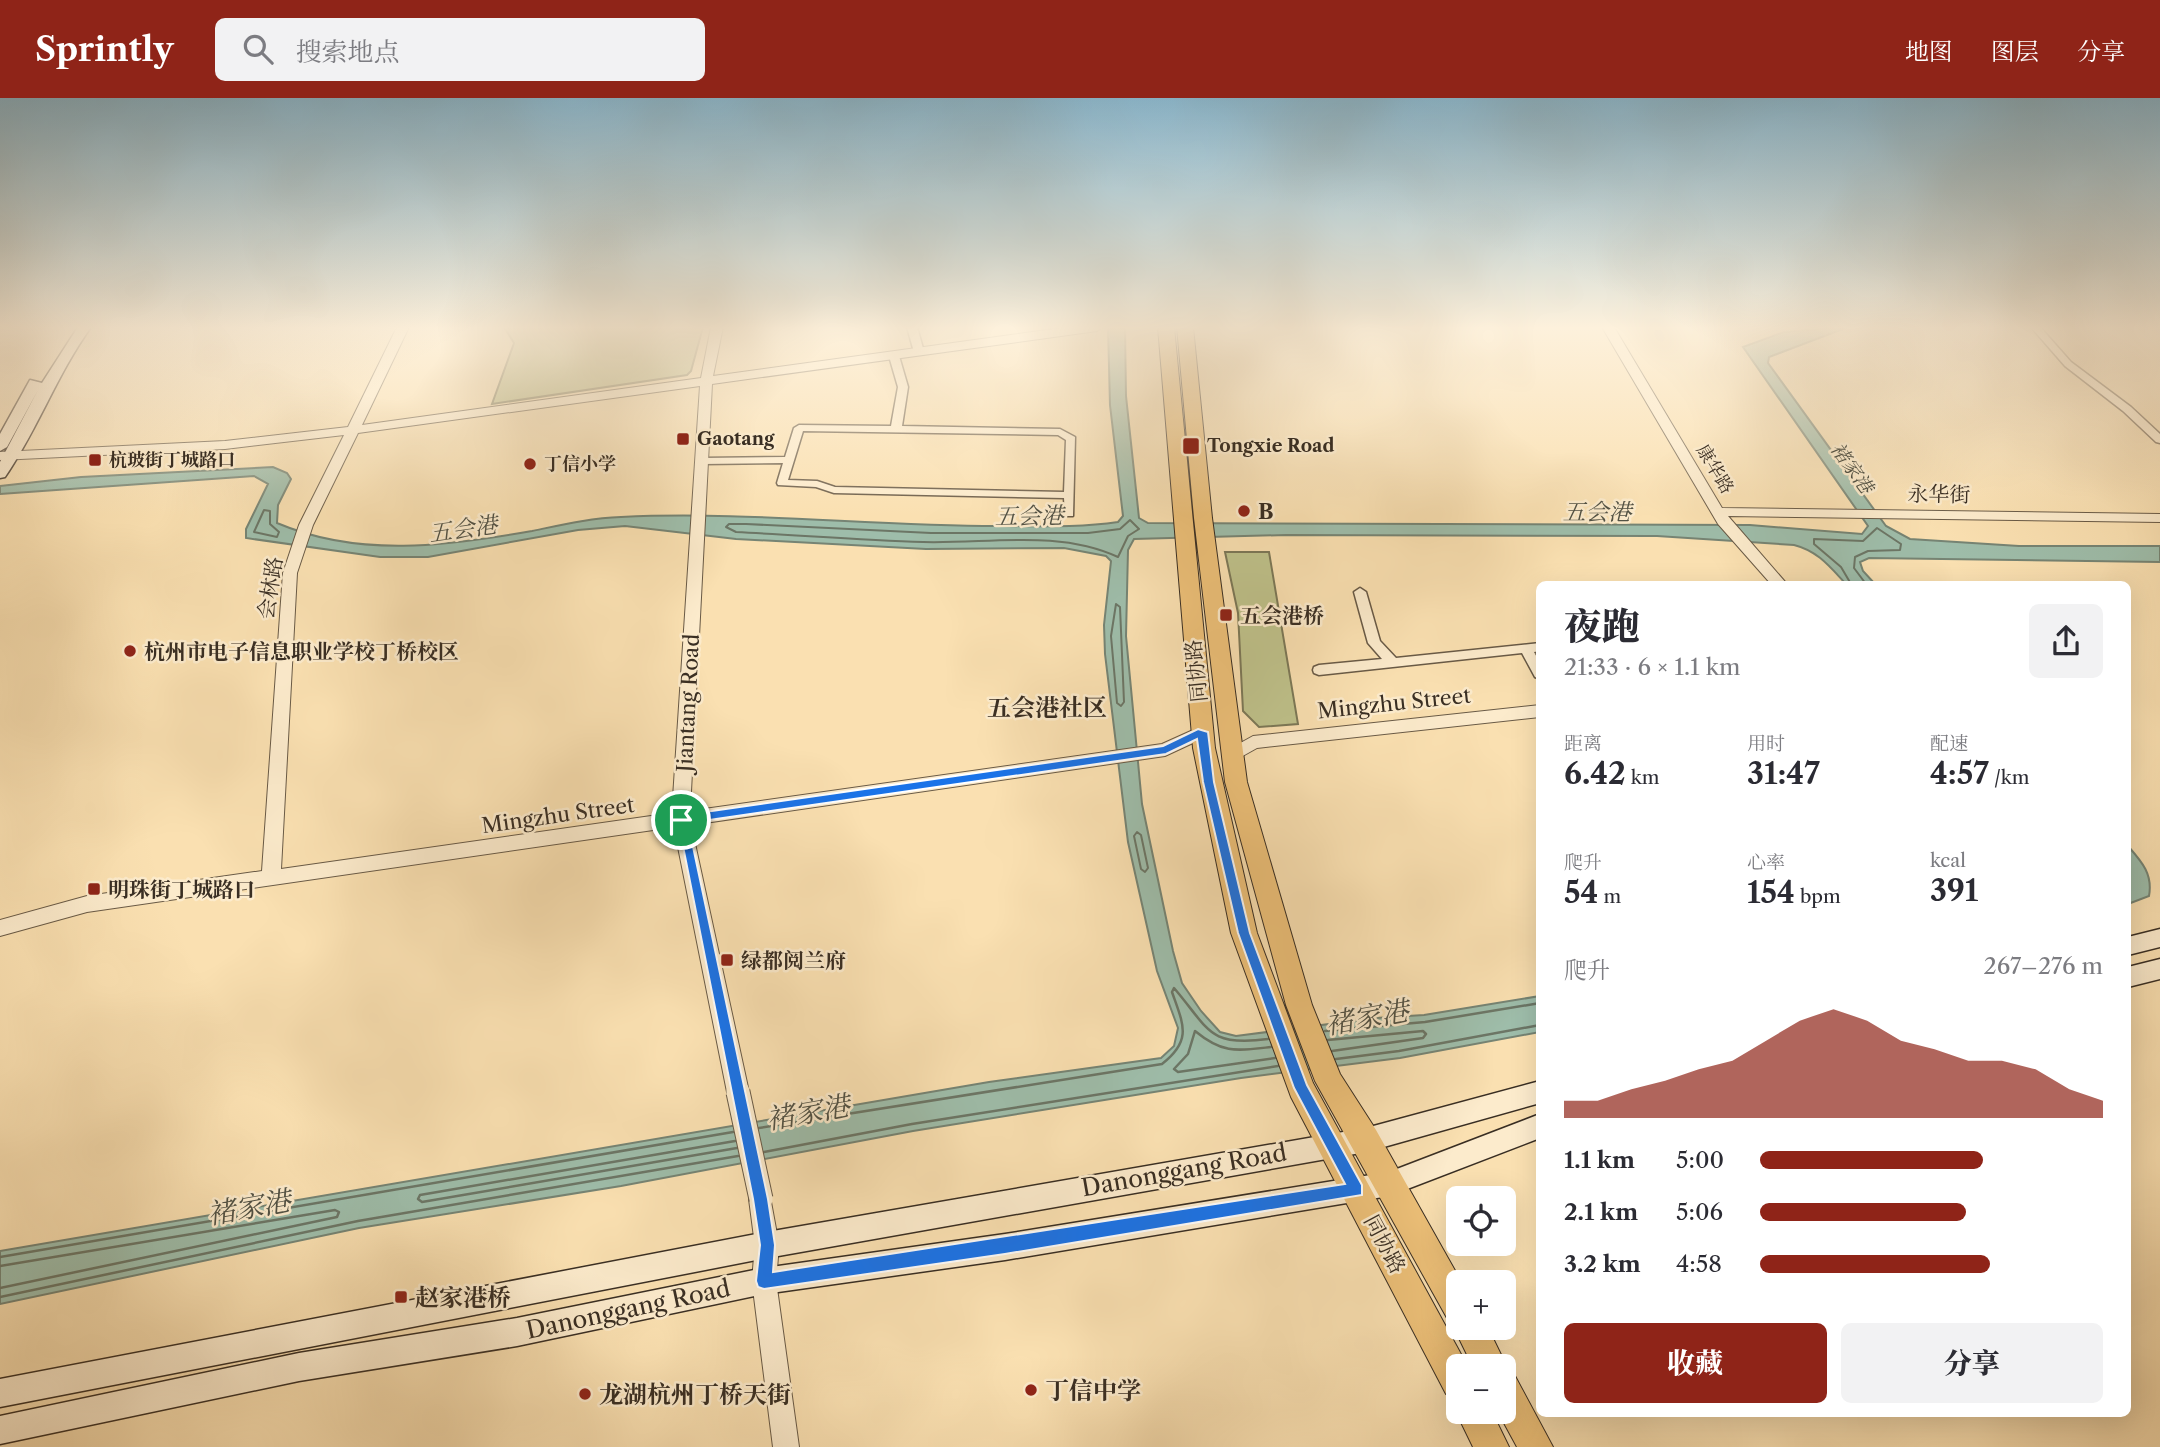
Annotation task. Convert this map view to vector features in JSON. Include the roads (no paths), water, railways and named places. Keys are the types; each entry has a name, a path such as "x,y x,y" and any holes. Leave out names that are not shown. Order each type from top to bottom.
{"main road":[{"path":"0,474 4,453 32,390"},
{"path":"4,453 45,390"},
{"name":"同协路","path":"1175,390 1194,529 1236,782 1299,1005 1329,1081 1366,1140 1446,1286"},
{"name":"同协路","path":"1188,390 1202,732 1206,763 1244,933 1301,1088 1446,1359"},
{"path":"2131,945 2160,938"},
{"path":"2131,976 2160,969"},
{"name":"Danonggang Road","path":"0,1393 767,1245 1330,1144 1366,1140 1536,1093"},
{"name":"Danonggang Road","path":"0,1430 299,1367 517,1332 764,1281 1018,1244 1389,1184 1536,1128"},
{"path":"1516,1411 1536,1447"},
{"path":"1480,1424 1492,1447"}],"street":[{"name":"会林路","path":"271,879 290,573 306,525 372,390"},
{"path":"4,453 225,445 352,431 649,390"},
{"name":"Jiantang Road","path":"706,390 701,509 681,820 761,1199 767,1245 764,1281 786,1447"},
{"path":"896,430 903,390"},
{"name":"康华路","path":"1646,390 1722,518 1738,540 1776,581"},
{"path":"2102,390 2160,440"},
{"path":"1069,495 834,490 817,484 782,483 799,428 1050,431 1069,435 1069,495 1069,514"},
{"path":"703,461 789,460"},
{"name":"永华街","path":"1722,518 1848,513 2160,518"},
{"path":"1360,592 1374,643 1391,660"},
{"path":"1319,670 1391,660 1536,647"},
{"path":"1525,648 1536,667"},
{"name":"Mingzhu Street","path":"1232,756 1253,742 1536,710"},
{"path":"1229,729 1253,742"},
{"name":"Mingzhu Street","path":"0,928 87,904 1166,750 1202,732"},
{"name":"Mingzhu Street","path":"1166,750 1206,763"}],"water":[{"path":"1110,390 1126,390 1139,518 1148,523 1750,525 1862,534 1868,526 1773,390 1788,390 1886,526 1910,539 2019,546 2160,546 2160,562 1869,558 1860,562 1863,571 1872,581 1843,581 1817,555 1794,545 1657,536 1286,535 1134,539 1128,550 1126,636 1142,804 1182,983 1201,1011 1220,1032 1236,1036 1376,1018 1424,1015 1536,997 1536,1033 1400,1058 1241,1078 913,1131 621,1186 359,1228 0,1304 0,1251 989,1082 1161,1058 1174,1046 1178,1028 1157,971 1128,842 1105,654 1104,625 1111,561 1106,556 1064,548 926,549 736,539 625,526 578,530 428,557 380,557 246,538 246,529 268,484 254,476 0,494 0,486 81,477 273,467 287,473 291,479 278,505 277,523 308,534 371,545 403,546 468,541 587,520 621,517 762,517 997,526 1103,524 1118,522 1123,516"},
{"path":"2131,849 2148,875 2149,896 2131,903"}],"place":[{"name":"Gaotang","path":"683,439"},
{"name":"Tongxie Road","path":"1191,446"},
{"name":"杭玻街丁城路口","path":"95,460"},
{"name":"丁信小学","path":"530,464"},
{"name":"B","path":"1244,511"},
{"name":"五会港桥","path":"1226,615"},
{"name":"杭州市电子信息职业学校丁桥校区","path":"130,651"},
{"name":"明珠街丁城路口","path":"94,889"},
{"name":"绿都阅兰府","path":"727,960"},
{"name":"赵家港桥","path":"401,1297"},
{"name":"丁信中学","path":"1031,1390"},
{"name":"龙湖杭州丁桥天街","path":"585,1394"}],"district":[{"name":"五会港社区","path":"1047,707"}],"water label":[{"name":"褚家港","path":"1852,468"},
{"name":"五会港","path":"1597,512"},
{"name":"五会港","path":"1029,516"},
{"name":"五会港","path":"463,529"},
{"name":"褚家港","path":"1367,1017"},
{"name":"褚家港","path":"808,1112"},
{"name":"褚家港","path":"249,1207"}]}
